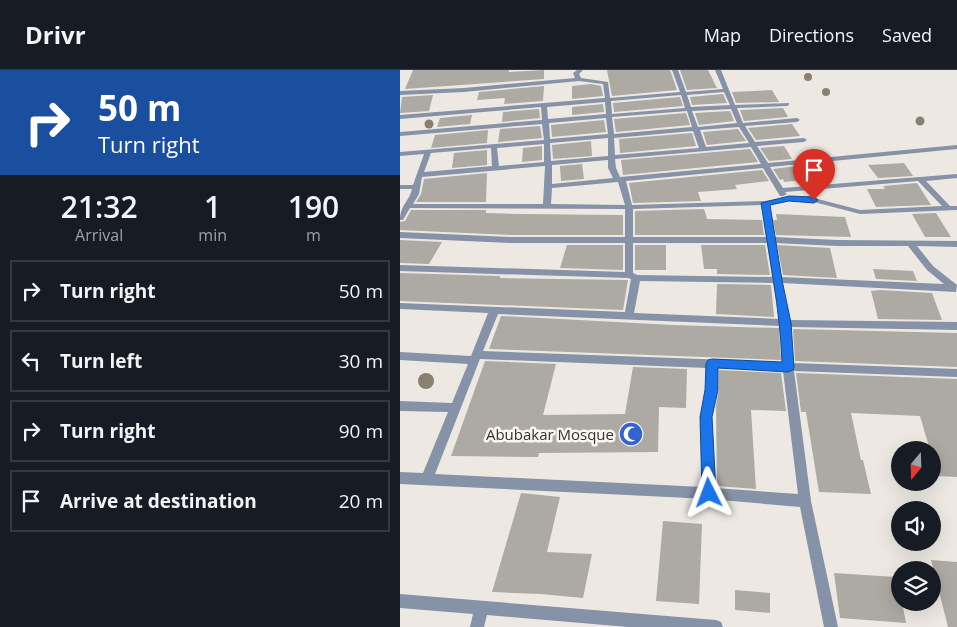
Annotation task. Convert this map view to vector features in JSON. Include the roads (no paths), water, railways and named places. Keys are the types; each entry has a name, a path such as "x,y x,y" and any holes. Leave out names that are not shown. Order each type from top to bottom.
{"street":[{"path":"579,79 576,73 580,70"},
{"path":"675,70 703,149"},
{"path":"718,70 741,125 780,190 789,199"},
{"path":"400,93 464,90 579,79 606,83 612,168 615,175 622,180 629,208 632,276 630,316"},
{"path":"400,117 726,90"},
{"path":"400,134 689,109 787,104"},
{"path":"544,106 549,162 547,207"},
{"path":"400,154 797,120"},
{"path":"419,174 804,140"},
{"path":"494,146 496,168"},
{"path":"549,186 957,146"},
{"path":"400,218 408,206 428,152"},
{"path":"780,190 957,176"},
{"path":"918,178 953,208"},
{"path":"400,186 416,187"},
{"path":"408,206 629,208 765,203 789,199 814,200 860,212 953,208"},
{"path":"765,203 786,323 788,367 805,501 830,627"},
{"path":"400,235 511,240 772,240 836,244 957,244"},
{"path":"910,243 930,268 956,288"},
{"path":"400,268 777,280 956,288"},
{"path":"400,306 786,323 957,326"},
{"path":"427,479 494,310"},
{"path":"400,356 712,364 957,373"},
{"path":"709,493 706,417 712,390 712,364"},
{"path":"400,406 455,408"},
{"path":"400,478 709,493 805,501"},
{"path":"400,601 716,627"},
{"path":"477,627 482,608"}],"place":[{"name":"Abubakar Mosque","path":"631,434"}]}
